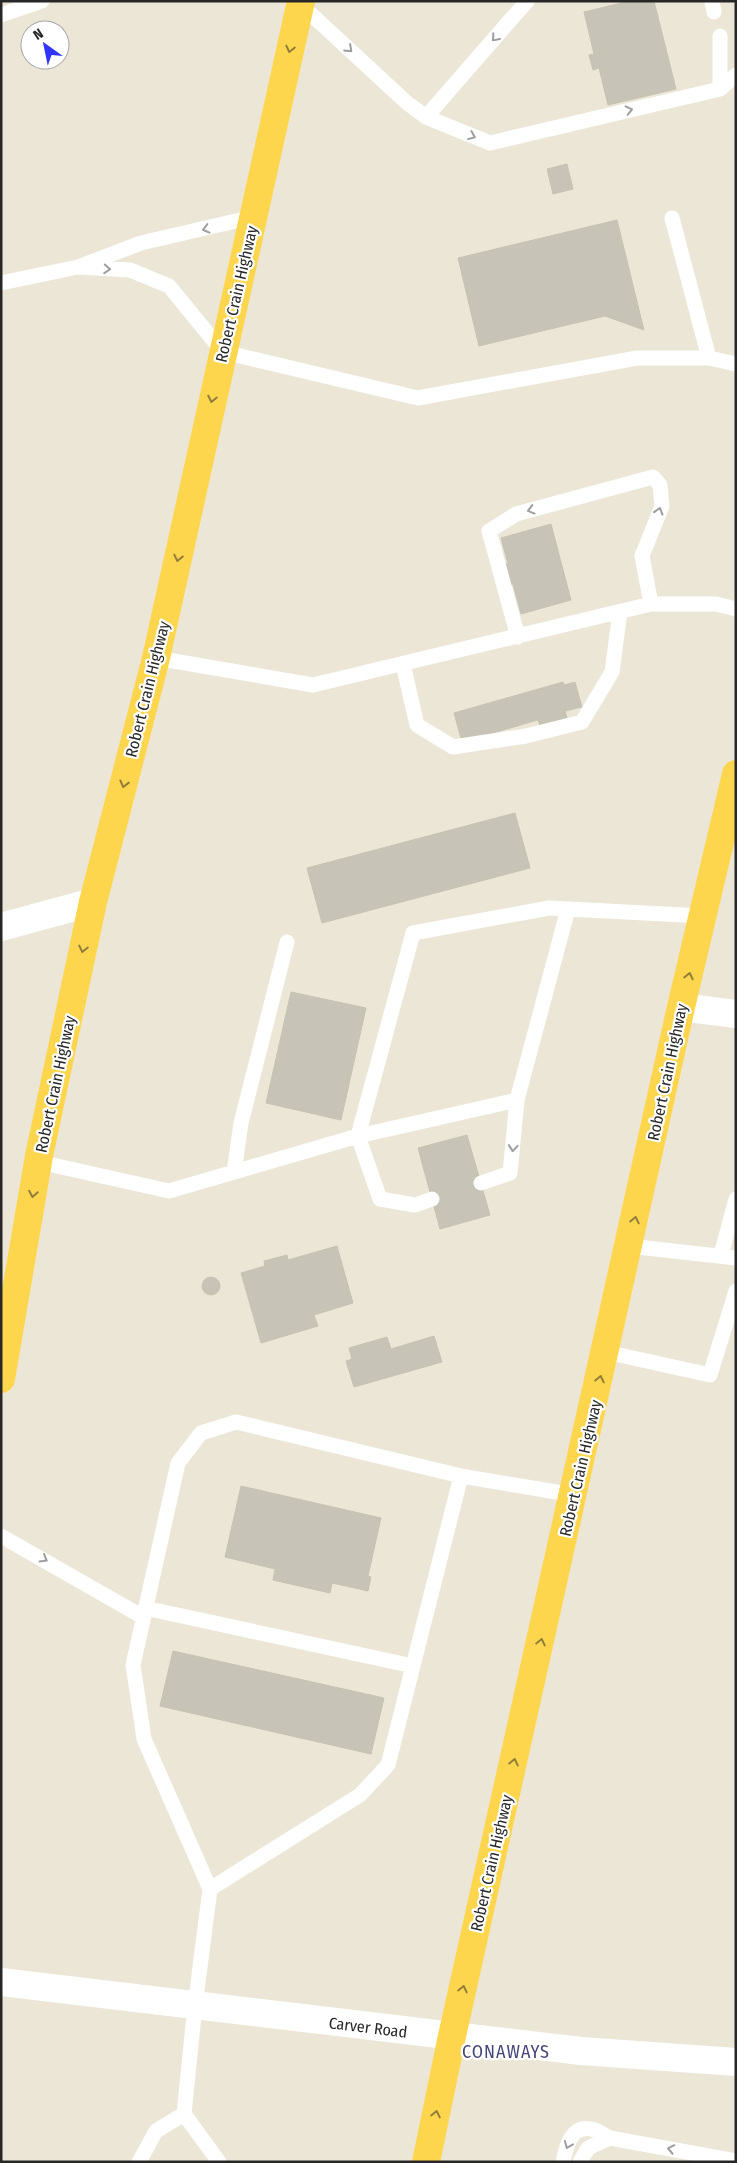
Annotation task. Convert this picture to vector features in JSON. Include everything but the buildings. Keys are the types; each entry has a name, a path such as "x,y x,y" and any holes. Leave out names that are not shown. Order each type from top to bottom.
{"highway":[{"name":"Robert Crain Highway","path":"1,1379 7,1307 94,902 156,658 301,2"},
{"name":"Robert Crain Highway","path":"426,2162 452,2036 606,1352 681,1008 736,774"}],"street":[{"path":"1,927 94,902"},
{"path":"681,1008 736,1014"},
{"name":"Carver Road","path":"1,1982 581,2051 736,2062"}],"lane":[{"path":"1,15 42,1"},
{"path":"426,117 527,1"},
{"path":"301,2 406,102 426,117 490,143 720,89 736,75"},
{"path":"720,36 720,89"},
{"path":"1,283 78,267 141,243 253,217"},
{"path":"672,218 708,358"},
{"path":"78,267 130,270 169,286 223,352 418,398 637,358 708,358 736,364"},
{"path":"518,637 489,531 516,514 652,477 660,485 662,506 642,556 651,604"},
{"path":"156,658 313,685 651,604 716,604 736,608"},
{"path":"403,664 417,725 453,747 526,736 582,722 612,672 620,612"},
{"path":"432,1199 415,1205 380,1199 358,1136 413,933 549,908 702,916"},
{"path":"481,1183 510,1174 517,1100 568,909"},
{"path":"234,1172 241,1123 288,942"},
{"path":"39,1162 169,1190 358,1136 517,1100"},
{"path":"629,1246 728,1257 736,1199"},
{"path":"606,1352 710,1375 736,1292"},
{"path":"219,2162 184,2114 210,1889 144,1739 133,1665 178,1463 201,1433 236,1422 462,1476 574,1495"},
{"path":"210,1889 360,1795 388,1766 462,1476"},
{"path":"1,1536 144,1612 413,1666"},
{"path":"139,2162 156,2131 184,2114"},
{"path":"563,2162 567,2142 576,2131 590,2128 610,2138 736,2161"},
{"path":"580,2162 588,2148 610,2138"}],"district":[{"name":"CONAWAYS","path":"506,2052"}]}
